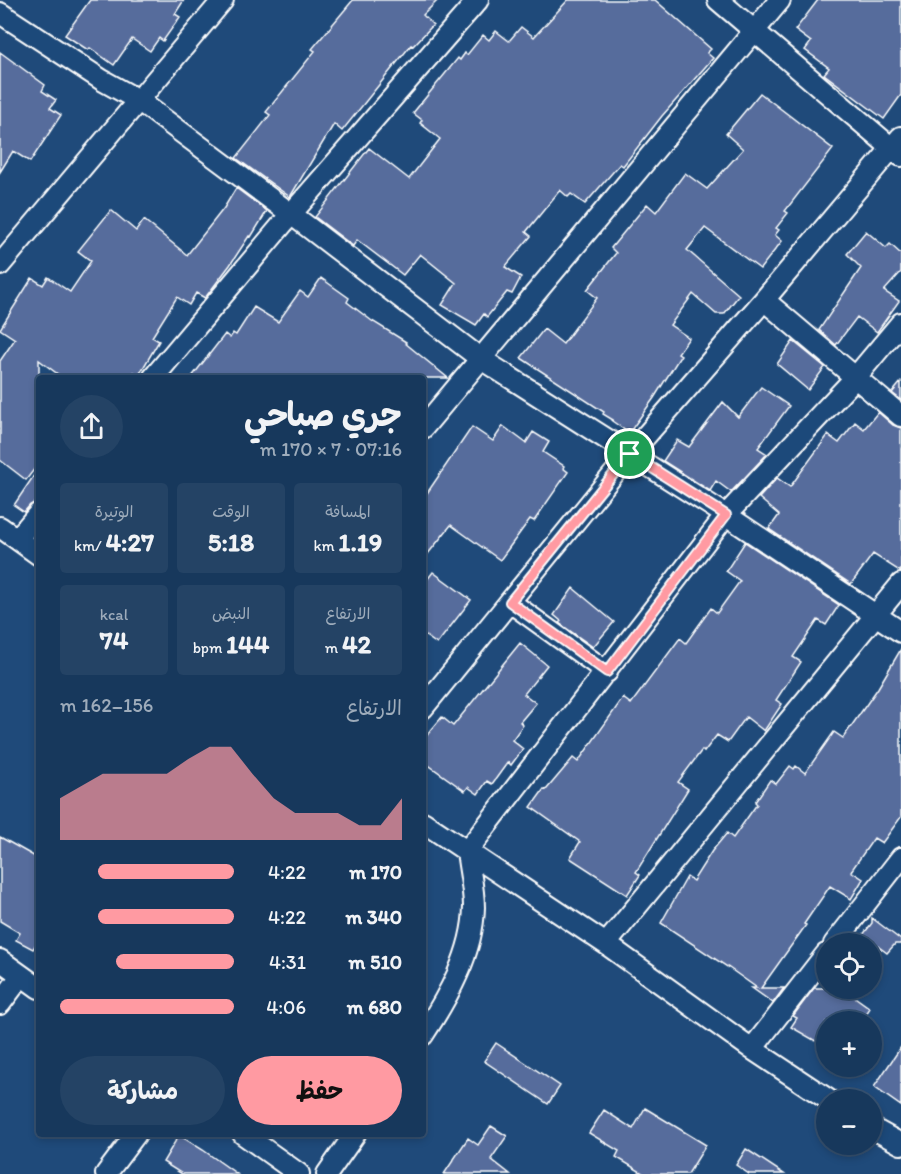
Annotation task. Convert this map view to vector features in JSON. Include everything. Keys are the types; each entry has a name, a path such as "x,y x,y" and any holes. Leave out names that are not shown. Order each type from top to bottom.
{"street":[{"path":"0,265 223,0"},
{"path":"156,375 291,214 478,0"},
{"path":"426,704 630,454 898,147 718,0"},
{"path":"426,424 780,0"},
{"path":"0,13 102,80 138,100 481,359 726,515 901,633"},
{"path":"765,300 901,416"},
{"path":"426,1030 443,1003 468,946 474,906 467,851 726,515 855,378 901,323"},
{"path":"17,539 36,517"},
{"path":"0,527 36,553"},
{"path":"606,944 901,584"},
{"path":"510,602 607,672"},
{"path":"426,824 606,944 816,1092"},
{"path":"843,933 901,858"},
{"path":"0,960 36,986"},
{"path":"752,1049 816,967"},
{"path":"0,1004 21,976"},
{"path":"882,1134 901,1144"},
{"path":"106,1174 134,1137"},
{"path":"247,1137 299,1174"},
{"path":"327,1174 353,1137"}],"building":[{"path":"90,0 184,0 175,14 180,17 163,41 159,38 150,51 132,39 114,65 90,48 88,50 65,35"},
{"path":"353,0 438,0 423,15 433,25 413,46 411,45 342,131 334,124 290,197 236,158 270,115 266,112 315,51 312,49"},
{"path":"568,0 655,0 711,49 707,53 713,58 662,116 623,166 620,164 585,204 571,194 568,197 560,190 526,232 531,236 505,267 521,277 512,294 507,292 487,317 484,314 476,325 442,305 456,283 420,254 403,275 357,240 353,246 315,217 369,148 409,179 440,139 420,123 422,120 413,113 458,58 460,60 465,53 467,55 483,35 489,40 496,31 509,41 521,27 534,37"},
{"path":"818,0 901,0 901,95 884,119 824,74 829,68 805,50 811,42 795,30"},
{"path":"0,52 45,85 42,91 56,100 50,108 61,115 30,162 13,151 0,172"},
{"path":"760,93 833,149 785,211 788,213 776,228 779,230 775,235 782,241 760,269 705,228 687,250 739,295 724,314 716,314 693,294 670,325 689,338 678,353 681,355 654,398 629,433 603,414 604,412 521,358 544,329 563,344 597,298 587,290 616,253 611,248 647,204 656,212 685,173 707,189 743,149 726,134"},
{"path":"236,188 267,211 251,237 249,236 205,298 196,293 189,305 177,297 152,337 159,341 139,375 134,372 132,375 59,375 39,360 39,375 36,375 36,467 26,480 0,460 0,361 15,339 0,329 32,278 43,285 48,277 70,292 91,261 78,251 111,210 136,231 144,220 187,255 224,208"},
{"path":"866,231 886,248 890,244 901,254 901,272 884,291 899,301 877,332 857,317 836,345 819,330 861,268 847,254"},
{"path":"321,278 349,298 347,302 406,342 448,378 426,378 426,375 193,375 225,334 230,338 233,333 236,335 254,307 278,322 300,291 308,297"},
{"path":"793,341 825,367 808,390 777,364"},
{"path":"901,382 901,400 892,393"},
{"path":"761,387 789,406 758,448 767,454 731,492 716,481 710,491 663,461 677,440 689,447 723,402 738,417"},
{"path":"878,412 893,425 901,428 901,572 873,554 851,584 769,529 779,515 759,498 777,478 790,487 828,435 839,443 855,422 864,429"},
{"path":"503,426 526,443 533,432 549,442 543,452 564,466 563,468 568,472 534,521 530,519 500,560 451,525 426,556 426,495 472,427 493,441"},
{"path":"36,472 36,502 24,512 14,505"},
{"path":"745,542 839,605 826,625 818,620 793,657 801,662 776,700 782,704 764,731 746,717 728,742 717,735 704,752 702,750 678,782 688,789 636,872 640,875 627,895 570,858 580,842 531,807 544,789 546,790 573,758 578,762 623,698 631,704 680,638 686,643 711,608 717,613 740,581 726,571"},
{"path":"433,572 471,600 437,644 426,636 426,581"},
{"path":"573,588 614,622 593,647 559,623 561,621 554,615"},
{"path":"520,643 547,665 524,694 536,703 520,722 523,725 512,740 523,749 511,765 508,762 492,784 487,781 478,794 468,787 465,791 426,763 426,736 442,717 453,726"},
{"path":"901,649 901,817 882,843 874,838 851,871 863,879 851,899 830,886 804,924 806,925 761,988 784,988 773,1003 729,968 661,923 687,877 693,881 712,851 727,833 733,838 757,804 755,802 770,780 776,784 790,766 794,769 796,766 805,773 834,732 843,738 878,688"},
{"path":"0,837 36,857 36,944 33,949 16,940 20,933 0,921"},
{"path":"872,918 901,940 901,944 895,944 887,953 882,949 882,933 864,933 872,923"},
{"path":"814,988 816,988 816,999 857,999 870,1008 868,1011 816,1011 816,1041 791,1027 797,1018 793,1016"},
{"path":"496,1043 560,1086 548,1104 484,1061"},
{"path":"901,1047 901,1106 882,1093 882,1089 874,1087"},
{"path":"645,1108 706,1145 688,1174 644,1174 616,1157 619,1151 589,1133 604,1110 633,1129"},
{"path":"491,1126 507,1136 491,1159 510,1174 444,1174 468,1138 478,1145"},
{"path":"178,1137 182,1137 237,1174 182,1174 163,1162"},
{"path":"746,1149 784,1174 749,1174 736,1165"}],"route":[{"path":"630,454 726,515 607,672 510,602 630,454"}]}
